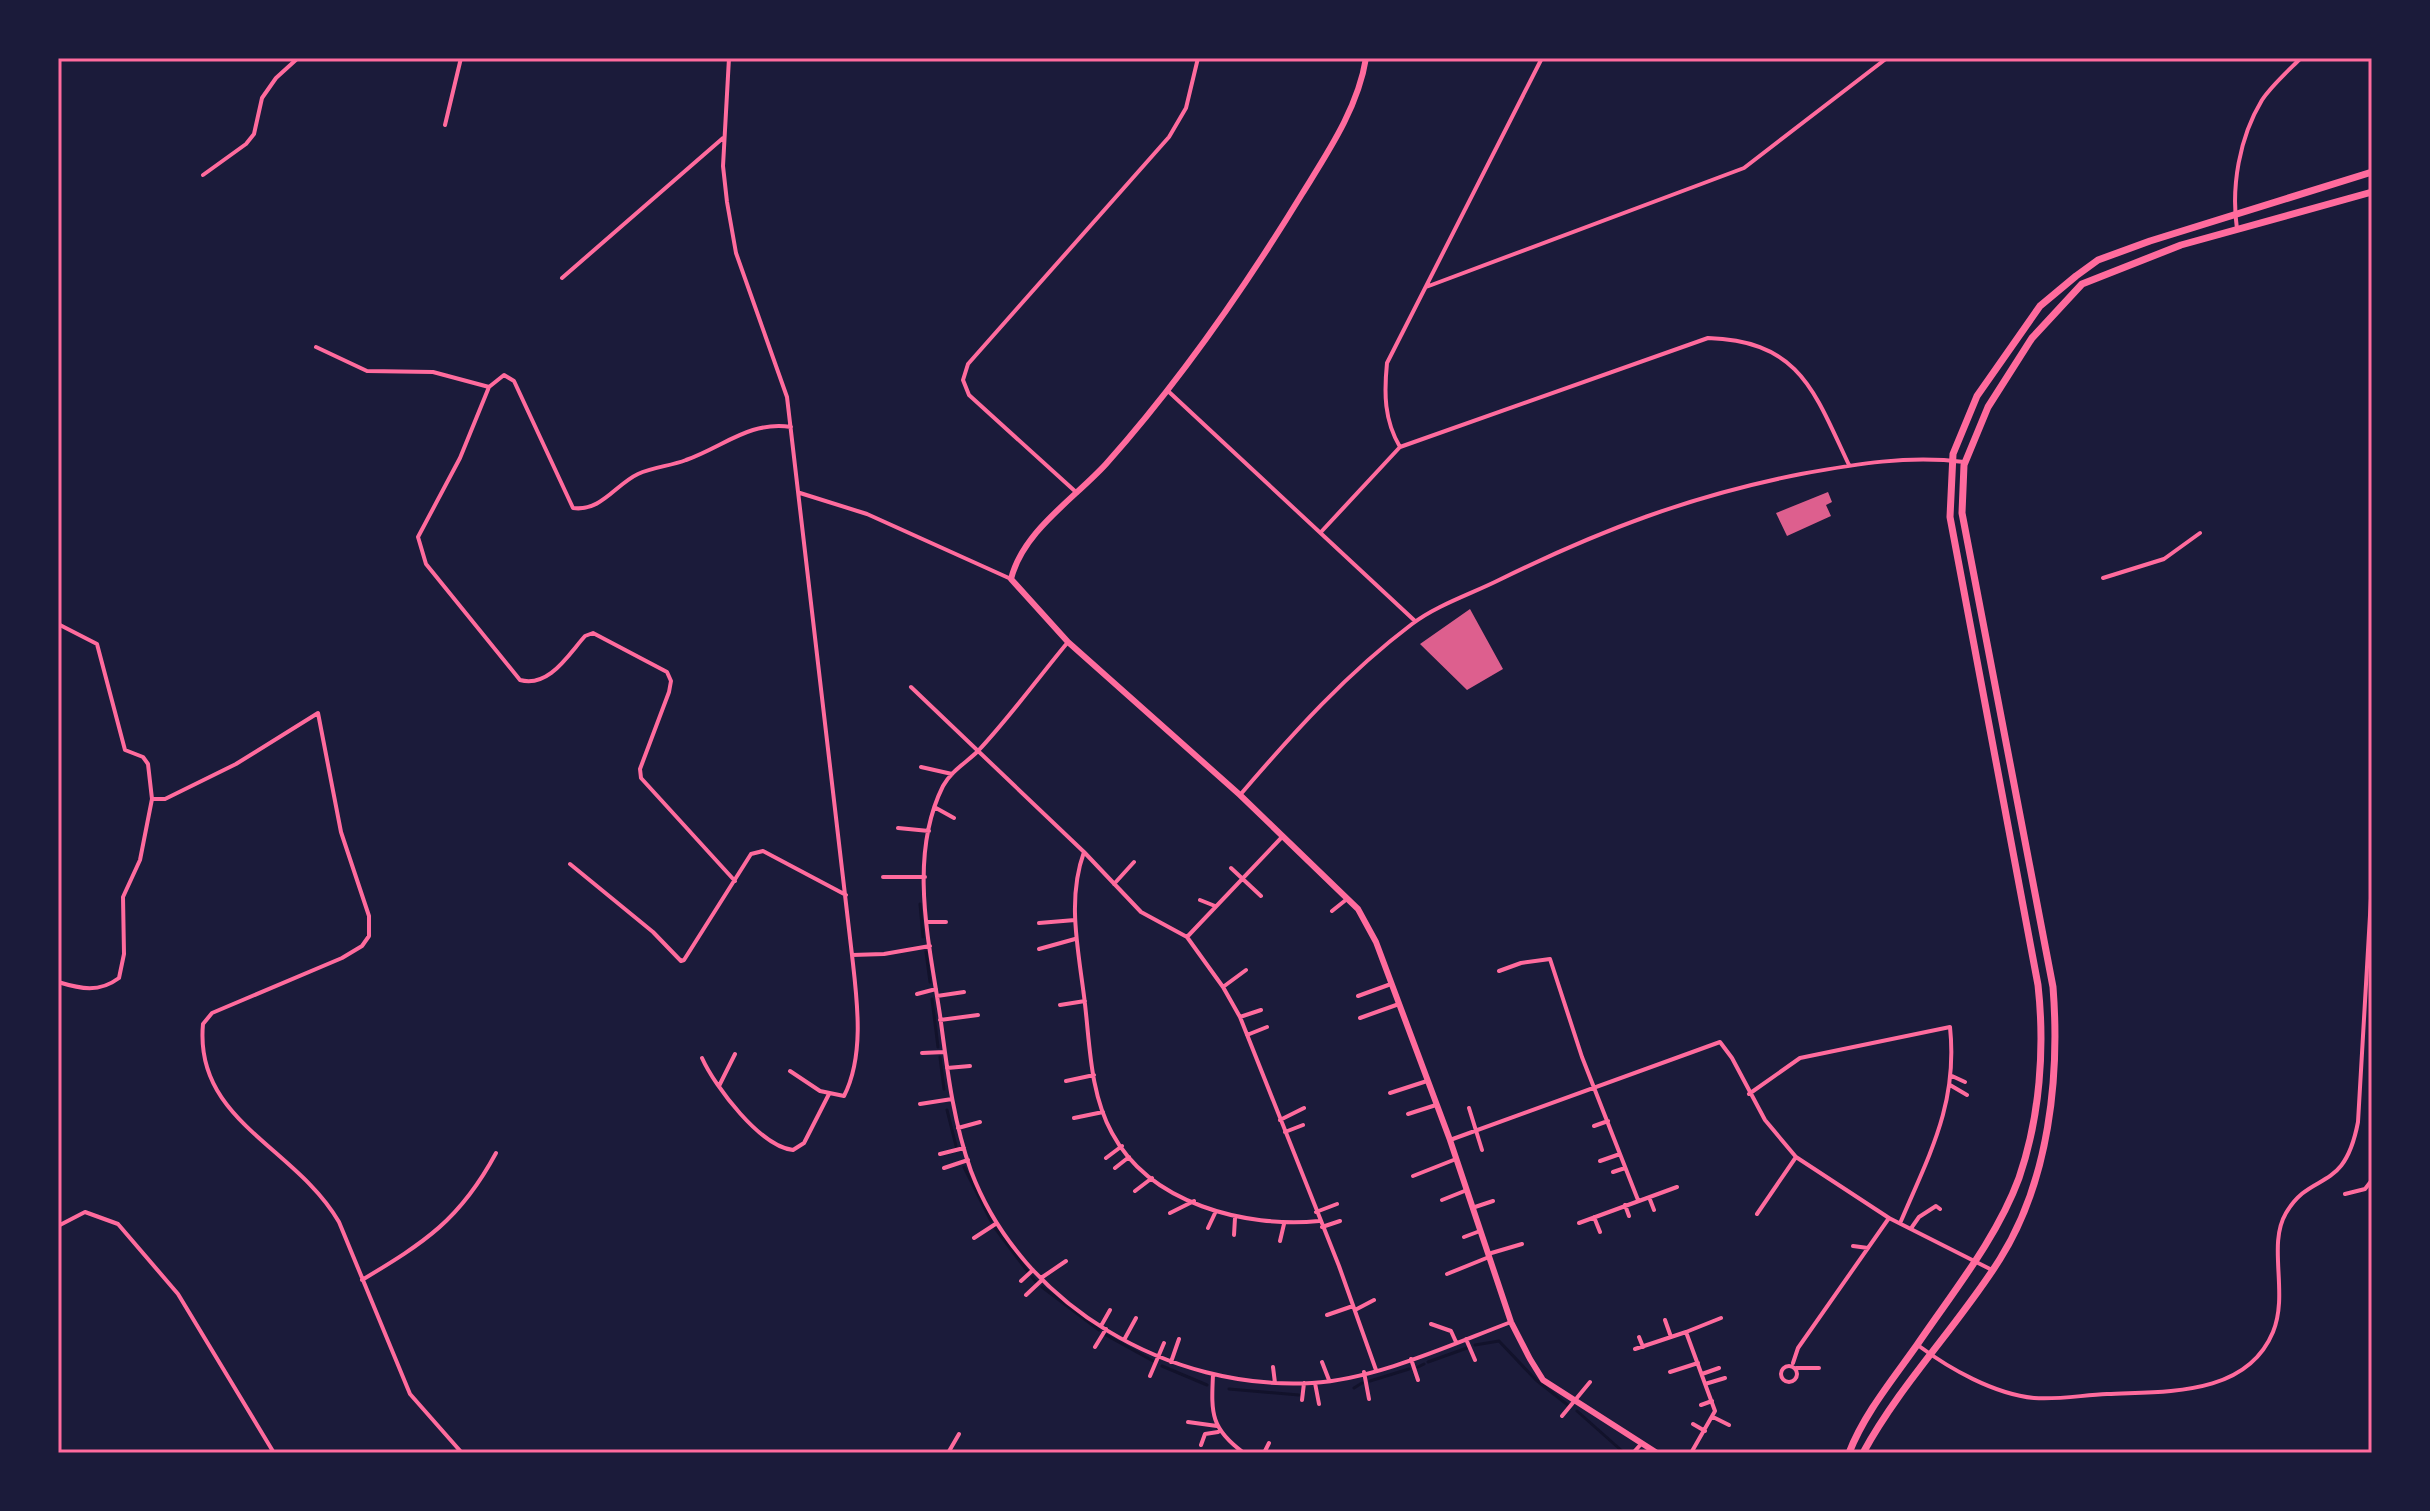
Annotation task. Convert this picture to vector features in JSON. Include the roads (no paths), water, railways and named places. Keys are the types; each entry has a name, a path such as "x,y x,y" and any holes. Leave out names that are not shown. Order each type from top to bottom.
{"highway":[{"path":"1849,1453 2006,1207 2022,1168 2037,1092 2042,1022 2031,939 1950,517 1952,461 1977,396 2040,306 2098,260 2372,172"},
{"path":"1863,1453 1992,1270 2018,1223 2040,1158 2052,1092 2055,1024 2046,949 1962,513 1965,462 1978,428 2008,374 2048,318 2082,284 2125,264 2237,229 2370,194"}],"main road":[{"path":"1366,58 1349,113 1318,169 1246,283 1168,391 1021,551 1011,579 1068,642 1240,795 1349,898 1376,942 1450,1140 1511,1322 1543,1380 1657,1453"}],"street":[{"path":"203,175 246,144 254,134 262,98 276,78 298,58"},
{"path":"445,125 461,58"},
{"path":"729,58 723,166 736,253 782,378 791,427 852,955 857,1058 844,1096 829,1094 790,1071"},
{"path":"1077,493 969,395 963,380 968,364 1169,137 1186,108 1198,58"},
{"path":"1400,447 1392,433 1384,397 1387,363 1542,58"},
{"path":"1426,287 1744,168 1887,58"},
{"path":"2237,229 2234,187 2250,129 2262,100 2301,58"},
{"path":"562,278 725,136"},
{"path":"1321,532 1400,447 1708,338 1738,339 1777,352 1798,372 1827,419 1849,465"},
{"path":"316,347 367,371 433,372 489,387"},
{"path":"735,881 641,778 640,769 669,692 671,681 667,672 593,633 585,636 547,677 536,682 520,680 426,564 418,537 460,458 489,387 504,375 514,381 566,499 573,508 595,505 636,474 685,461 755,427 768,424 791,427"},
{"path":"1168,391 1415,621"},
{"path":"1240,795 1300,725 1363,664 1415,621 1523,568 1663,508 1726,489 1849,465 1917,457 1965,462"},
{"path":"800,493 867,514 1011,579"},
{"path":"2103,578 2114,577 2177,553 2200,533"},
{"path":"58,624 97,644 125,750 143,757 148,764 152,799 140,860 123,897 124,954 119,978 108,987 91,990 58,982"},
{"path":"1068,642 977,752 943,786 929,831 925,877 927,922 952,1099 968,1160 997,1223 1041,1279 1077,1311 1158,1358 1248,1383 1315,1383 1376,1370 1511,1322"},
{"path":"911,687 1084,852 1141,912 1187,937 1223,987 1240,1017 1376,1370"},
{"path":"152,799 165,799 236,764 318,713 341,832 369,916 369,936 362,946 342,958 224,1005 203,1024 201,1040 205,1071 221,1102 325,1198 410,1394 462,1453"},
{"path":"921,767 952,774"},
{"path":"936,808 954,818"},
{"path":"898,828 929,831"},
{"path":"1187,937 1283,836"},
{"path":"570,864 643,924 681,961 751,854 763,851 846,895"},
{"path":"1084,852 1076,876 1075,939 1094,1075 1103,1112 1122,1146 1153,1177 1216,1211 1235,1218 1284,1224 1319,1221"},
{"path":"1114,884 1134,862"},
{"path":"1231,868 1243,875 1261,896"},
{"path":"883,877 925,877"},
{"path":"1917,1344 1994,1388 2034,1398 2199,1389 2245,1369 2272,1334 2282,1297 2278,1247 2285,1214 2298,1198 2332,1178 2346,1163 2353,1147 2358,1122 2372,881"},
{"path":"1332,911 1349,898"},
{"path":"1200,900 1215,906"},
{"path":"1039,923 1075,920"},
{"path":"927,922 946,922"},
{"path":"1039,949 1075,939"},
{"path":"852,955 884,954 930,946"},
{"path":"1499,971 1536,959 1550,959 1594,1088 1638,1200"},
{"path":"1223,987 1246,970"},
{"path":"1358,996 1391,984"},
{"path":"917,994 936,989"},
{"path":"937,996 964,992"},
{"path":"1060,1005 1085,1001"},
{"path":"1360,1018 1399,1004"},
{"path":"1240,1017 1261,1010"},
{"path":"940,1020 978,1015"},
{"path":"1247,1035 1267,1027"},
{"path":"1749,1094 1800,1058 1950,1027 1954,1064 1950,1085 1935,1140 1901,1221"},
{"path":"1450,1140 1720,1042 1732,1058 1749,1094 1796,1157 1889,1218 1901,1221 1992,1270"},
{"path":"922,1053 945,1052"},
{"path":"719,1086 735,1054"},
{"path":"702,1058 719,1086 766,1138 780,1149 793,1150 804,1143 829,1094"},
{"path":"947,1068 970,1066"},
{"path":"1066,1081 1094,1075"},
{"path":"1952,1076 1965,1082"},
{"path":"1390,1093 1427,1081"},
{"path":"1950,1085 1967,1095"},
{"path":"920,1104 952,1099"},
{"path":"1408,1114 1436,1105"},
{"path":"1280,1120 1304,1108"},
{"path":"1469,1108 1482,1150"},
{"path":"1074,1118 1103,1112"},
{"path":"1594,1126 1608,1121"},
{"path":"958,1128 980,1122"},
{"path":"1285,1132 1303,1125"},
{"path":"1106,1158 1122,1146"},
{"path":"940,1154 964,1148"},
{"path":"362,1280 438,1231 472,1194 496,1153"},
{"path":"1600,1161 1620,1154"},
{"path":"1115,1168 1130,1156"},
{"path":"1757,1214 1796,1157"},
{"path":"1413,1176 1456,1159"},
{"path":"944,1168 968,1160"},
{"path":"1613,1172 1625,1168"},
{"path":"1135,1191 1153,1177"},
{"path":"2345,1194 2369,1187 2372,1180"},
{"path":"1579,1223 1677,1187"},
{"path":"1442,1200 1467,1190"},
{"path":"1649,1197 1654,1210"},
{"path":"1170,1213 1194,1201"},
{"path":"1472,1208 1493,1201"},
{"path":"1316,1212 1337,1204"},
{"path":"1625,1205 1629,1216"},
{"path":"1912,1227 1926,1211 1936,1206 1940,1209"},
{"path":"1208,1228 1216,1211"},
{"path":"58,1226 85,1212 118,1224 178,1294 274,1453"},
{"path":"1594,1217 1600,1232"},
{"path":"1234,1235 1235,1218"},
{"path":"1819,1368 1794,1365 1780,1377 1785,1383 1794,1381 1794,1365 1798,1348 1889,1218"},
{"path":"1322,1227 1340,1221"},
{"path":"974,1238 997,1223"},
{"path":"1280,1241 1284,1224"},
{"path":"1464,1237 1480,1231"},
{"path":"1447,1274 1522,1244"},
{"path":"1853,1246 1868,1248"},
{"path":"1026,1295 1041,1279 1066,1261"},
{"path":"1021,1281 1033,1270"},
{"path":"1327,1315 1374,1300"},
{"path":"1095,1347 1110,1310"},
{"path":"1124,1340 1136,1318"},
{"path":"1635,1349 1721,1318"},
{"path":"1665,1320 1671,1337"},
{"path":"1431,1324 1451,1331 1456,1342"},
{"path":"1686,1332 1712,1401 1713,1417 1691,1453"},
{"path":"1639,1337 1643,1347"},
{"path":"1171,1362 1179,1339"},
{"path":"1466,1339 1475,1360"},
{"path":"1150,1376 1164,1343"},
{"path":"1411,1359 1418,1380"},
{"path":"1322,1362 1329,1380"},
{"path":"1670,1372 1698,1363"},
{"path":"1273,1367 1275,1383"},
{"path":"1702,1374 1719,1368"},
{"path":"1364,1372 1369,1399"},
{"path":"1213,1375 1211,1404 1218,1429"},
{"path":"1705,1384 1725,1378"},
{"path":"1562,1416 1577,1402 1590,1382"},
{"path":"1302,1400 1304,1383"},
{"path":"1315,1383 1319,1404"},
{"path":"1701,1405 1712,1401"},
{"path":"1713,1417 1729,1425"},
{"path":"1188,1422 1218,1429 1244,1453"},
{"path":"1693,1424 1705,1431"},
{"path":"1201,1445 1205,1434 1218,1429"},
{"path":"948,1453 959,1434"},
{"path":"1264,1453 1269,1443"},
{"path":"1633,1453 1642,1443"}],"waterway":[{"path":"920,904 923,937"},
{"path":"926,952 930,982"},
{"path":"932,999 938,1047"},
{"path":"940,1057 944,1089"},
{"path":"947,1110 956,1146"},
{"path":"964,1167 991,1221"},
{"path":"995,1228 1028,1272"},
{"path":"1032,1277 1036,1282"},
{"path":"1042,1287 1099,1330"},
{"path":"1106,1335 1153,1361"},
{"path":"1475,1345 1499,1341 1536,1380 1569,1406"},
{"path":"1428,1362 1467,1348"},
{"path":"1418,1367 1424,1364"},
{"path":"1162,1366 1207,1385"},
{"path":"1370,1381 1409,1369"},
{"path":"1354,1388 1362,1383"},
{"path":"1229,1389 1299,1395"},
{"path":"1577,1411 1622,1451"}]}
